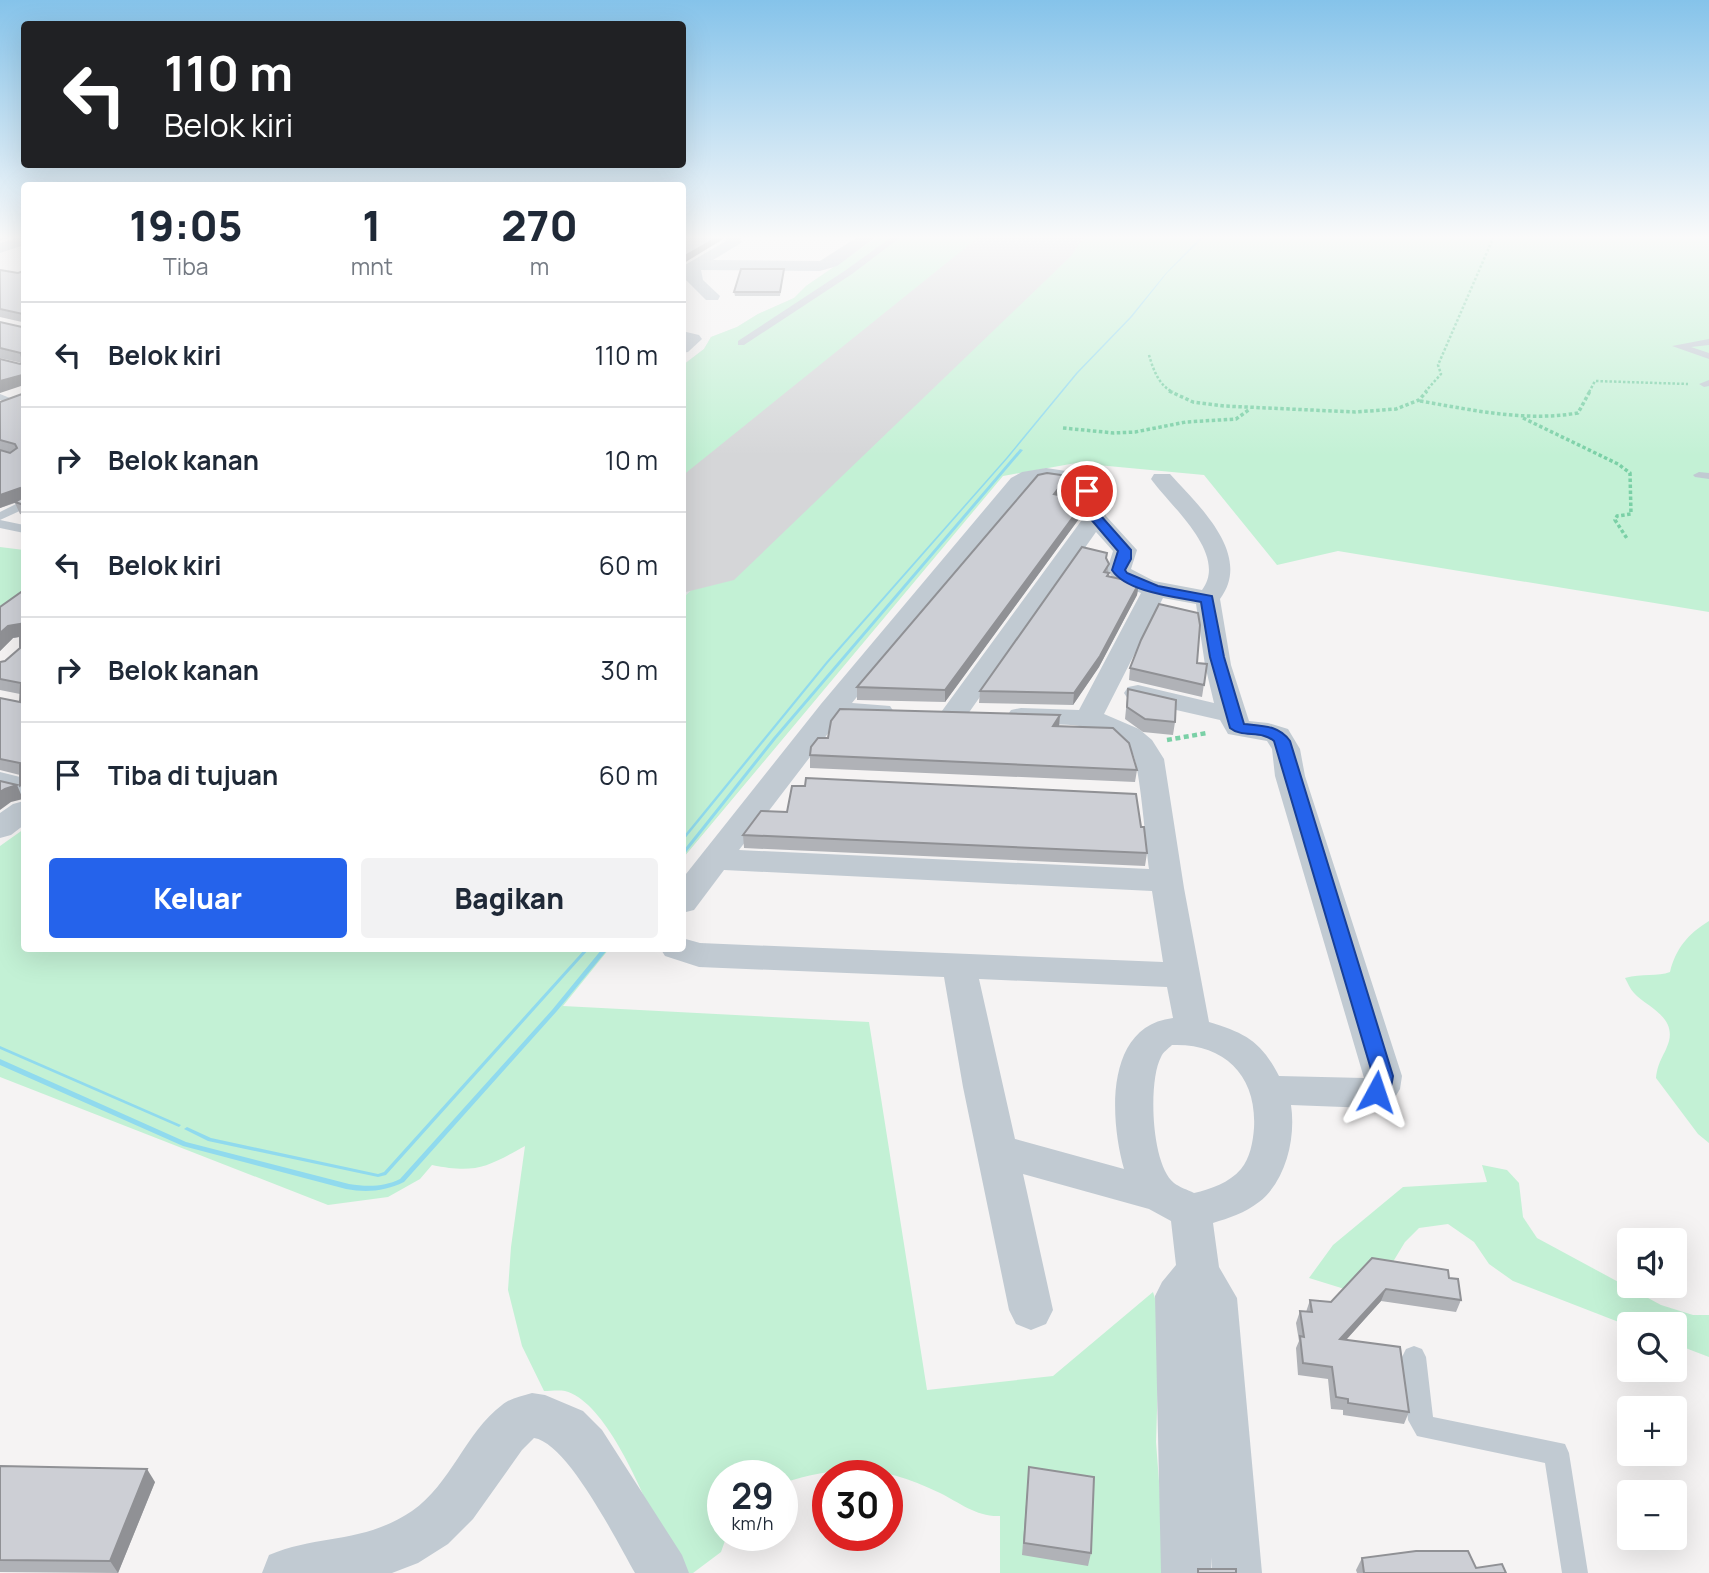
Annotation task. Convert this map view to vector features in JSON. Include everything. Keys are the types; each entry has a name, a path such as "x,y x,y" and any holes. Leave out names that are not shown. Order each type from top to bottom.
{"street":[{"path":"686,897 793,778 831,710 1023,479 1051,475 1077,479 1084,484 1095,517 1125,550 1119,573 1155,589 1208,599"},
{"path":"1162,479 1205,531 1219,557 1219,583 1208,599 1228,720"},
{"path":"953,714 1095,517"},
{"path":"1089,717 1155,589"},
{"path":"1107,686 1268,731 1278,735 1286,749 1290,776 1383,1076 1381,1089 1369,1094 1268,1090"},
{"path":"831,710 1089,717 1108,724 1143,747 1152,767 1141,794 1165,881 1193,1031"},
{"path":"0,781 21,786"},
{"path":"0,828 21,813"},
{"path":"718,859 1165,881"},
{"path":"686,951 699,955 1182,975"},
{"path":"959,966 982,1087 1031,1310"},
{"path":"998,1151 1175,1203 1225,1203 1255,1182 1271,1150 1274,1125 1268,1090 1245,1054 1220,1039 1193,1031 1162,1034 1142,1052 1135,1087 1137,1142 1144,1170 1175,1203 1198,1272 1215,1298 1237,1573"},
{"path":"1186,1573 1177,1296 1198,1272"},
{"path":"287,1573 362,1560 400,1545 431,1527 456,1502 505,1434 520,1419 532,1415 545,1417 566,1427 585,1446 664,1573"}],"lane":[{"path":"741,343 792,309"},
{"path":"1709,342 1677,346 1709,356"},
{"path":"0,517 21,506"},
{"path":"0,524 21,528"},
{"path":"1414,1357 1420,1420 1426,1427 1556,1453 1575,1573"}],"path":[{"path":"1149,355 1153,370 1166,389 1193,402 1253,408 1355,412 1396,409 1419,400 1441,374 1438,365 1462,309"},
{"path":"1419,400 1519,415 1562,416 1578,413 1595,381 1707,383"},
{"path":"1063,428 1100,433 1135,432 1186,422 1236,419 1253,408"},
{"path":"1519,415 1579,444 1586,451 1624,466 1630,473 1631,514 1617,516 1615,520 1628,540"},
{"path":"1143,747 1228,720"}],"shaded area":[{"path":"768,309 1148,309 1002,476 686,854 686,363 704,349 711,337 737,327"}],"green space":[{"path":"768,309 916,309 686,501 686,363 704,349 711,337 737,327"},
{"path":"994,309 1709,309 1709,612 1338,551 1277,565 1204,475 1076,463 1003,476 686,854 686,595"},
{"path":"0,547 21,550 21,606 0,621"},
{"path":"21,831 21,952 607,952 563,1006 869,1022 927,1390 1053,1376 1153,1292 1160,1314 1156,1442 1166,1573 1000,1573 1000,1516 976,1512 903,1478 903,1460 812,1460 812,1475 798,1479 798,1460 707,1460 707,1551 721,1551 693,1573 675,1573 645,1499 617,1442 583,1401 565,1391 544,1391 522,1346 508,1290 525,1146 481,1167 460,1169 432,1165 420,1179 388,1197 328,1205 0,1077 0,846"},
{"path":"1709,921 1709,1143 1698,1134 1656,1078 1669,1041 1668,1025 1659,1013 1634,993 1625,978 1670,972 1684,942"},
{"path":"1482,1165 1507,1170 1519,1183 1523,1217 1537,1238 1617,1281 1617,1298 1648,1298 1683,1312 1617,1312 1617,1321 1513,1281 1489,1264 1474,1242 1448,1224 1419,1228 1405,1242 1385,1275 1351,1291 1309,1278 1333,1245 1403,1187 1487,1182"},
{"path":"1687,1313 1709,1315 1709,1357 1687,1349"}],"water":[{"path":"1138,309 1078,373 1008,458 828,663 686,837 686,833 826,662 1006,458 1076,373"},
{"path":"1020,449 1023,450 776,739 686,852 686,847 773,738"},
{"path":"582,952 586,952 386,1175 378,1177 208,1141 184,1129 187,1127 211,1138 378,1174 384,1172"},
{"path":"600,952 606,952 557,1011 404,1182 369,1191 346,1189 183,1146 0,1065 0,1059 186,1142 349,1184 382,1185 400,1179 552,1010"},
{"path":"0,1046 181,1125 179,1127 0,1049"}],"building":[{"path":"2,309 21,309 21,314"},
{"path":"0,322 21,327 21,353 0,348"},
{"path":"0,359 20,364 21,375 0,381"},
{"path":"21,394 21,493 20,488 0,495 0,450 10,453 17,448 15,444 0,440 0,402"},
{"path":"1047,473 1068,476 1054,494 1081,500 1082,505 945,690 857,687 1038,475"},
{"path":"1082,547 1107,553 1109,564 1104,572 1109,573 1107,576 1139,583 1100,656 1074,693 980,691"},
{"path":"21,592 21,683 0,679 0,662 20,648 20,624 8,626 0,633 0,607"},
{"path":"1159,604 1198,613 1200,625 1197,663 1207,664 1204,685 1130,668"},
{"path":"21,683 20,785 20,763 0,759 0,698 20,702"},
{"path":"1128,689 1176,700 1175,722 1145,719 1127,707"},
{"path":"840,709 1060,715 1053,726 1113,728 1129,743 1137,770 810,755 811,747 818,738 828,738 831,721"},
{"path":"806,778 1136,794 1147,853 743,835 761,811 787,812 792,786 805,786"},
{"path":"0,781 17,785 0,792"},
{"path":"1372,1258 1448,1270 1449,1278 1458,1279 1461,1300 1386,1289 1340,1339 1400,1347 1409,1412 1348,1403 1348,1399 1336,1397 1332,1367 1303,1363 1300,1336 1304,1337 1300,1311 1312,1312 1310,1300 1331,1302"},
{"path":"0,1466 147,1469 110,1561 0,1560"},
{"path":"1029,1467 1094,1477 1091,1553 1024,1543"},
{"path":"1416,1551 1468,1551 1476,1568 1502,1564 1506,1573 1364,1573 1362,1558"},
{"path":"1198,1569 1236,1569 1236,1573 1198,1573"}],"runway":[{"path":"686,545 955,309"}],"route":[{"path":"1087,491 1095,517 1125,550 1119,573 1155,589 1208,599 1217,657 1232,717 1238,728 1268,731 1278,735 1286,749 1290,776 1383,1076 1381,1089 1376,1092"}]}
